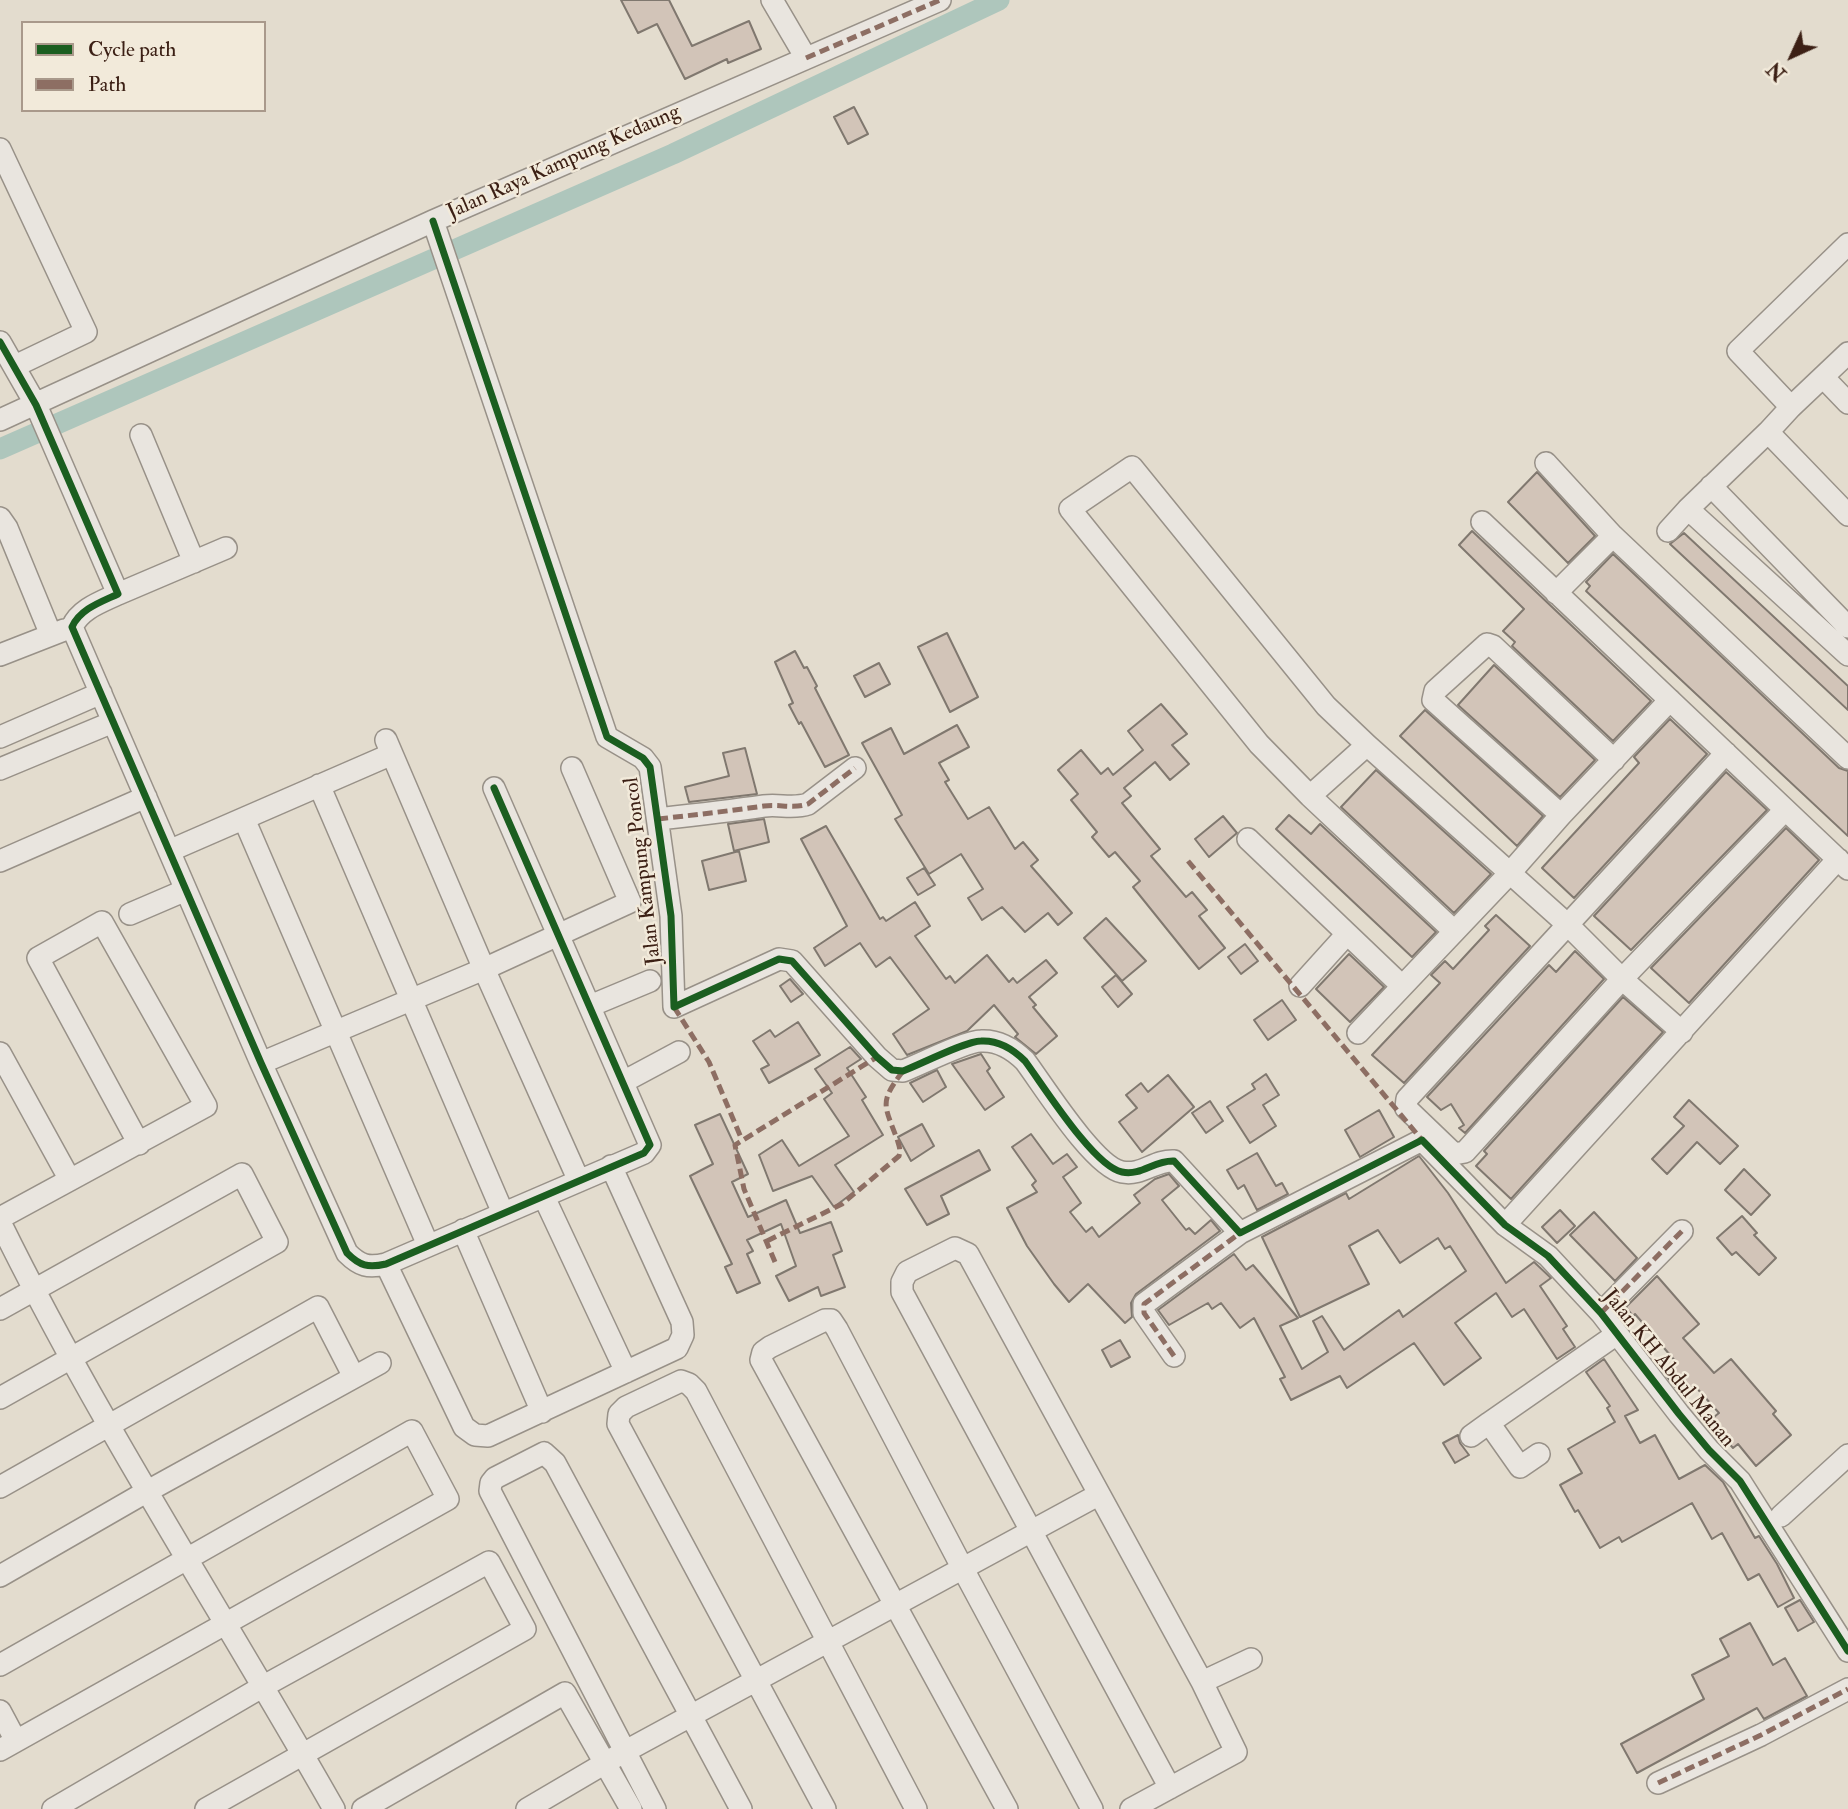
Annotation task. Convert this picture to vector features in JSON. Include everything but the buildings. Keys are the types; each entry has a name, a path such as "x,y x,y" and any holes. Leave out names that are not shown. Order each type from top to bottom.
{"street":[{"path":"772,0 807,58"},
{"name":"Jalan Raya Kampung Kedaung","path":"0,420 38,409 807,58 940,0"},
{"path":"0,149 86,332 15,366"},
{"name":"Jalan Kampung Poncol","path":"436,227 607,737 648,762 671,916 674,1007 779,959 786,959 792,961 892,1070 903,1071 979,1040 1013,1049 1026,1061 1089,1148 1109,1167 1119,1172 1135,1173 1163,1160 1174,1161 1240,1233"},
{"path":"1791,407 1738,351 1848,244"},
{"path":"0,342 38,409 118,594"},
{"path":"1668,531 1711,485 1848,353"},
{"path":"1823,377 1848,403"},
{"path":"1768,432 1848,514"},
{"path":"141,435 194,562"},
{"path":"1546,463 1613,536 1848,758"},
{"path":"1454,931 1310,796 1259,744 1070,509 1132,467 1326,706 1682,1031"},
{"path":"1711,485 1848,627"},
{"path":"1688,509 1848,655"},
{"path":"0,518 7,528 51,635"},
{"path":"1482,522 1843,864 1682,1031 1506,1225"},
{"path":"1556,593 1613,536"},
{"path":"0,655 72,627 76,618 84,611 226,548"},
{"path":"72,627 261,1063 347,1253 358,1264 369,1267 386,1264 644,1153 650,1145 494,788"},
{"path":"1561,815 1433,700 1435,691 1488,644 1614,760"},
{"path":"0,737 101,693"},
{"path":"1358,1033 1670,700"},
{"path":"0,769 113,722"},
{"path":"1310,796 1367,745"},
{"path":"169,851 319,785 389,747 579,1181"},
{"path":"1726,753 1407,1099 1406,1108 1454,1154 1465,1152 1622,979 1785,810"},
{"path":"261,1063 484,969 630,902 572,768"},
{"path":"658,819 767,806 799,807 808,804 855,768"},
{"path":"319,785 503,1213"},
{"path":"0,861 146,797"},
{"path":"244,819 428,1245"},
{"path":"1248,839 1402,986"},
{"path":"131,914 186,890"},
{"path":"139,1144 37,958 102,922 206,1106 139,1144 70,1180 0,1220 33,1290 146,1492 334,1809"},
{"path":"1300,986 1347,934"},
{"path":"590,1006 650,981"},
{"path":"623,1082 679,1052"},
{"path":"0,1053 70,1180"},
{"name":"Jalan KH Abdul Manan","path":"1240,1233 1422,1140 1506,1225 1548,1256 1601,1313 1679,1414 1740,1481 1848,1651"},
{"path":"386,1264 464,1427 475,1435 488,1436 677,1348 683,1335 682,1322 611,1166"},
{"path":"0,1309 242,1174 277,1242 0,1398"},
{"path":"544,1197 626,1372"},
{"path":"463,1230 542,1412"},
{"path":"1601,1313 1682,1231"},
{"path":"1174,1356 1144,1314 1144,1304 1240,1233"},
{"path":"1131,1809 1170,1788 1236,1752 1202,1682 968,1254 955,1248 907,1272 902,1282 902,1292 1170,1788"},
{"path":"0,1487 318,1307 354,1377"},
{"path":"1007,1809 761,1360 763,1352 770,1346 825,1320 831,1320 1092,1809"},
{"path":"1471,1436 1617,1334"},
{"path":"0,1576 380,1363"},
{"path":"825,1809 618,1424 619,1414 626,1407 681,1381 696,1391 916,1809"},
{"path":"1489,1423 1520,1467 1539,1454"},
{"path":"0,1665 412,1431 448,1499 8,1746 0,1711"},
{"path":"655,1809 490,1491 495,1478 544,1453 551,1457 741,1809"},
{"path":"1781,1516 1848,1455"},
{"path":"532,1808 624,1752 1098,1496"},
{"path":"53,1809 76,1803 262,1687 489,1562 525,1629 206,1809"},
{"path":"1202,1682 1251,1659"},
{"path":"1658,1783 1761,1735 1848,1689"},
{"path":"362,1809 565,1693 631,1809"}],"waterway":[{"path":"0,449 673,154 999,0"}],"marked path":[{"path":"806,58 940,0"},
{"path":"658,819 764,806 808,804 855,768"},
{"path":"1188,861 1422,1140 1416,1143"},
{"path":"674,1007 709,1062 742,1140"},
{"path":"775,1262 744,1189 735,1145 877,1057"},
{"path":"767,1241 842,1204 899,1156 899,1146 886,1104 890,1090 903,1071"},
{"path":"1601,1313 1682,1231"},
{"path":"1174,1356 1144,1313 1144,1304 1240,1233"},
{"path":"1658,1783 1761,1735 1848,1689"}],"cycle path":[{"path":"433,221 607,737 643,758 650,767 671,916 674,1007 779,959 792,961 877,1057 892,1070 903,1071 974,1042 1000,1044 1025,1061 1084,1141 1111,1167 1129,1173 1174,1161 1240,1233 1422,1140 1505,1225 1548,1256 1601,1313 1679,1414 1740,1481 1848,1651"},
{"path":"0,342 36,405 118,594 80,615 72,627 261,1063 347,1253 365,1265 386,1264 644,1153 650,1145 494,788"}]}
